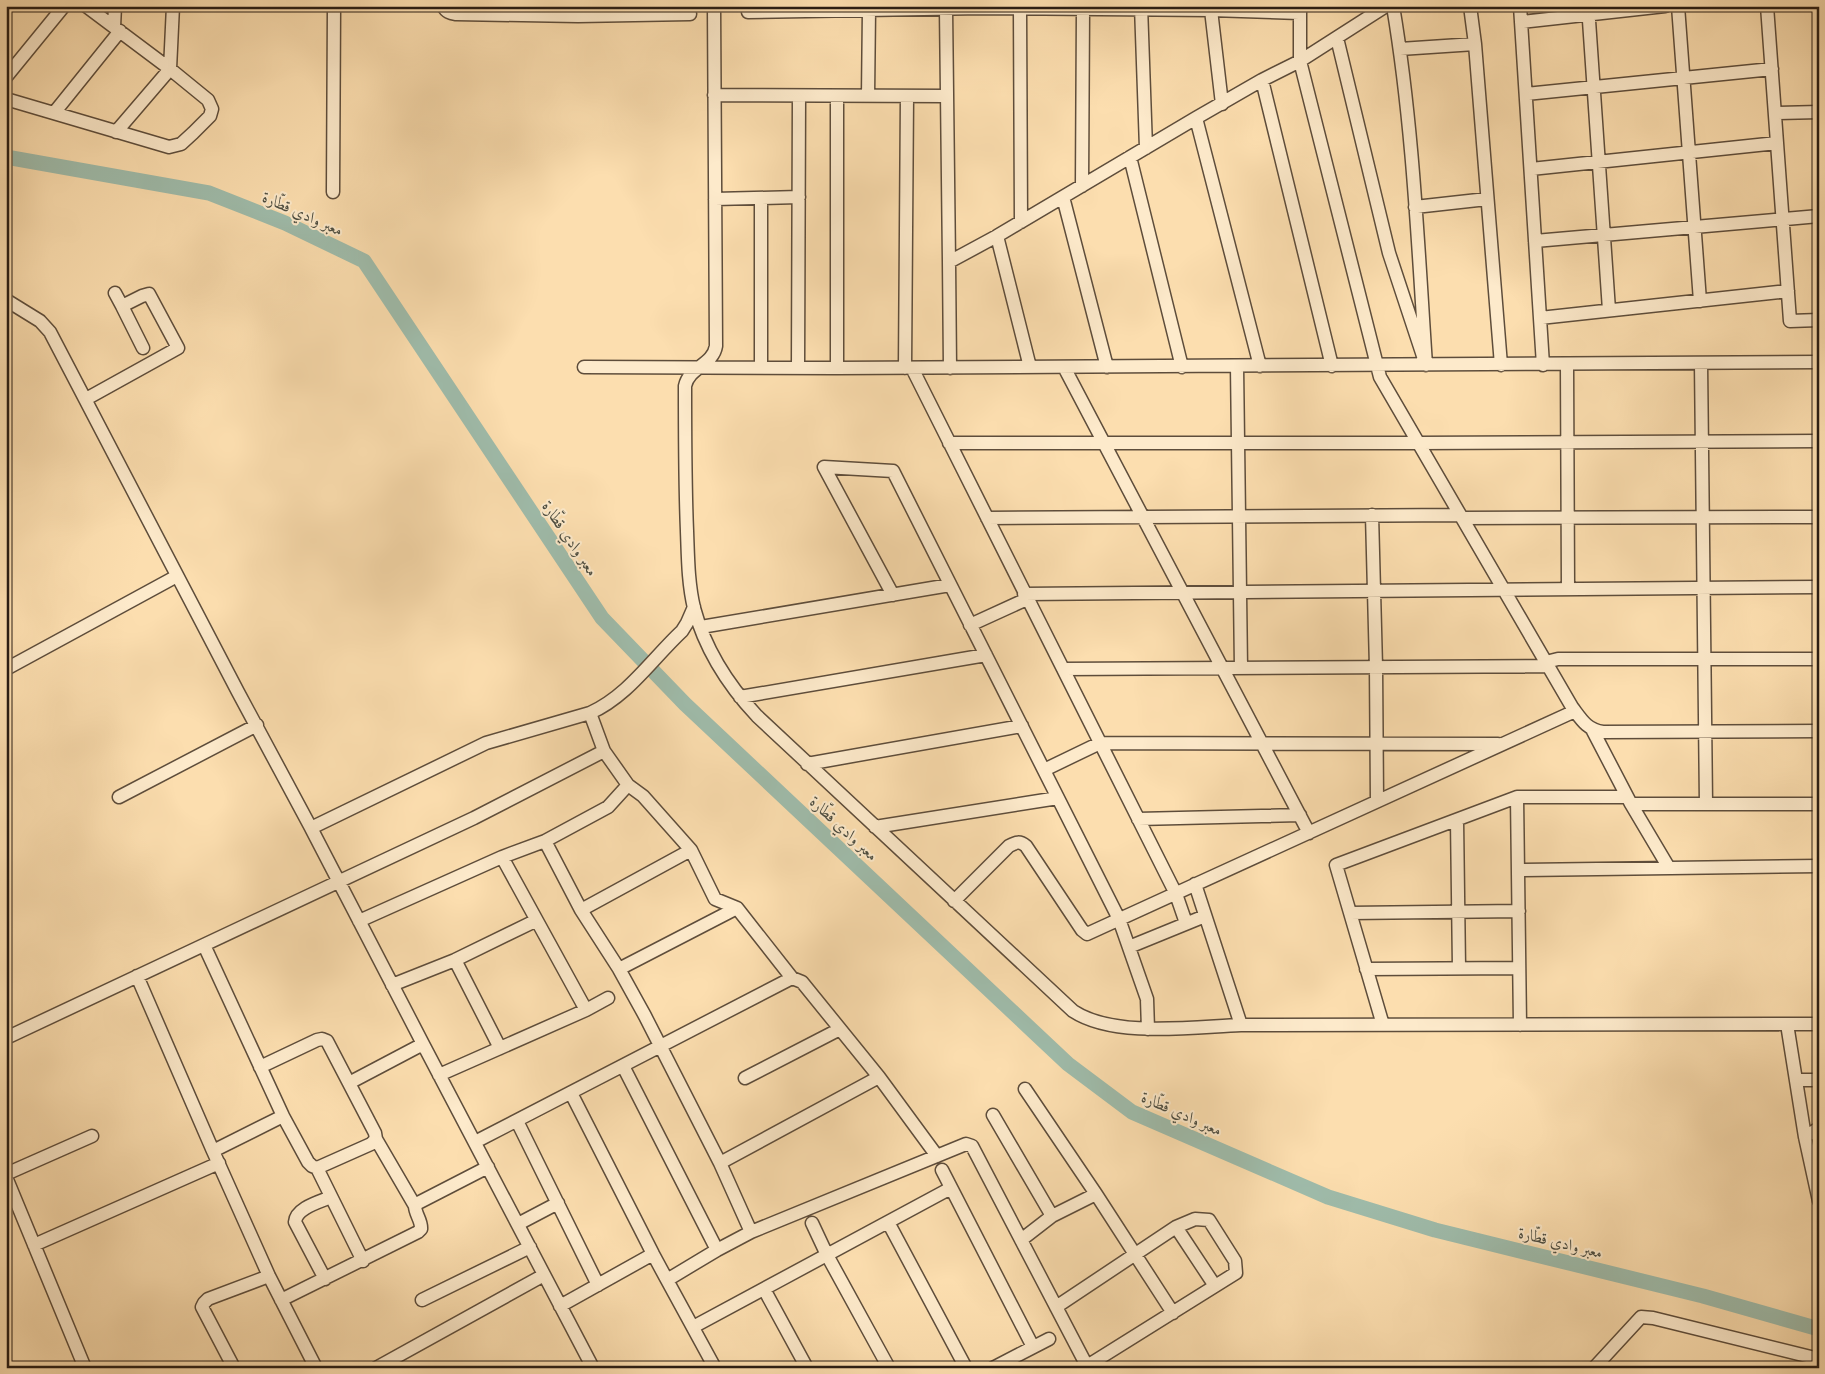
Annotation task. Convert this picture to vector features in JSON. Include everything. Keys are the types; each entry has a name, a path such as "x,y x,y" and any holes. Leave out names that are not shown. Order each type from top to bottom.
{"street":[{"path":"6,77 64,6"},
{"path":"6,99 169,147 181,144 210,116 212,109 208,100 86,6"},
{"path":"54,114 117,29 115,6"},
{"path":"116,132 170,69 173,6"},
{"path":"333,192 334,6"},
{"path":"443,6 449,13 456,14 578,11 690,14"},
{"path":"714,6 716,346 712,357 687,378 685,386 686,510 689,566 694,607 702,632 725,676 740,697 807,764 1073,1011 1082,1017 1103,1024 1148,1029 1241,1026 1819,1024"},
{"path":"949,262 1063,198 1262,80 1300,62 1386,6"},
{"path":"1393,6 1400,49 1415,207 1426,365"},
{"path":"1470,6 1475,44 1501,365"},
{"path":"1520,6 1543,365"},
{"path":"1521,22 1588,10 1665,6"},
{"path":"1678,6 1700,301"},
{"path":"1767,6 1790,320 1819,320"},
{"path":"748,12 824,8 869,10 982,7 1300,10 1300,62 1380,377 1575,711 1585,725 1593,731 1629,800 1669,868"},
{"path":"1020,8 1021,222"},
{"path":"1141,8 1146,148"},
{"path":"946,9 950,368"},
{"path":"1082,186 1083,9"},
{"path":"868,96 869,10"},
{"path":"1211,10 1222,104"},
{"path":"1588,10 1609,310"},
{"path":"1337,38 1389,253 1426,365"},
{"path":"1400,49 1475,44"},
{"path":"1526,94 1772,69"},
{"path":"1262,80 1332,366"},
{"path":"714,95 947,96"},
{"path":"798,368 799,96"},
{"path":"838,96 838,368"},
{"path":"907,96 908,368 950,444 1138,818 1176,894 1186,923"},
{"path":"1775,113 1819,112"},
{"path":"1196,118 1260,366"},
{"path":"1531,169 1777,143"},
{"path":"1130,157 1182,367"},
{"path":"715,199 799,197"},
{"path":"761,198 761,367"},
{"path":"1063,198 1107,367"},
{"path":"1415,207 1487,199"},
{"path":"1535,241 1819,216"},
{"path":"997,236 1030,367"},
{"path":"1540,318 1788,291"},
{"path":"115,293 143,348"},
{"path":"86,400 178,348 148,294 122,306"},
{"path":"6,300 47,328 593,1368"},
{"path":"584,367 950,368 1819,362"},
{"path":"1701,364 1702,588 1706,804"},
{"path":"1567,365 1568,589"},
{"path":"1237,366 1241,668"},
{"path":"1064,367 1309,832"},
{"path":"950,444 1418,444 1819,441"},
{"path":"893,595 824,467 893,471 1119,919 1147,999 1148,1029"},
{"path":"987,518 1239,516 1819,517"},
{"path":"1372,516 1377,801"},
{"path":"6,668 177,576"},
{"path":"682,631 702,632 950,585"},
{"path":"970,625 1026,596 1183,592 1819,587"},
{"path":"311,828 486,743 590,713 600,708 620,695 664,647 682,631 694,607"},
{"path":"740,697 986,655"},
{"path":"1062,670 1547,664 1558,660 1819,659"},
{"path":"954,901 1009,846 1015,842 1022,843 1026,846 1082,930 1087,934 1575,711"},
{"path":"590,713 604,751 628,785 643,796 691,850 715,899 737,908 792,978 802,982 879,1077 937,1156"},
{"path":"119,797 257,725"},
{"path":"807,764 1022,726"},
{"path":"1593,731 1819,731"},
{"path":"1044,770 1100,743 1503,744"},
{"path":"6,1038 474,818 604,751"},
{"path":"359,921 502,857 546,840 608,807 628,785"},
{"path":"1517,797 1520,1025"},
{"path":"1383,1025 1336,865 1517,797 1706,804 1819,804"},
{"path":"875,827 1058,798"},
{"path":"1138,818 1300,816"},
{"path":"1457,820 1459,968"},
{"path":"546,840 581,910 618,969 661,1047 720,1163 751,1232"},
{"path":"581,910 691,850"},
{"path":"502,857 535,921 586,1010"},
{"path":"1518,870 1819,866"},
{"path":"1195,884 1241,1026"},
{"path":"618,969 737,908"},
{"path":"1350,913 1519,911"},
{"path":"1129,947 1205,916"},
{"path":"392,985 455,960 535,921"},
{"path":"204,945 283,1116 308,1162 316,1168 363,1261"},
{"path":"455,960 500,1048"},
{"path":"1366,969 1519,968"},
{"path":"137,976 269,1276 316,1368"},
{"path":"475,1142 792,978"},
{"path":"439,1075 586,1010 608,998"},
{"path":"1787,1024 1805,1137 1816,1178 1819,1201"},
{"path":"745,1078 840,1029"},
{"path":"260,1067 322,1038 327,1041 375,1133 376,1139 415,1206 422,1225 421,1229 363,1261 281,1300"},
{"path":"349,1083 422,1044"},
{"path":"623,1066 716,1250"},
{"path":"720,1163 879,1077"},
{"path":"1796,1080 1819,1080"},
{"path":"1025,1089 1173,1313"},
{"path":"571,1093 652,1254 715,1368"},
{"path":"993,1115 1052,1216"},
{"path":"213,1151 283,1116"},
{"path":"517,1121 598,1285"},
{"path":"1805,1137 1819,1128"},
{"path":"85,1368 6,1176 92,1136"},
{"path":"316,1168 371,1144 376,1139"},
{"path":"667,1280 716,1250 751,1232 966,1144 972,1146 1087,1367 1236,1273 1235,1261 1209,1220 1195,1219 1176,1227 1056,1307"},
{"path":"34,1245 219,1163"},
{"path":"415,1206 488,1167"},
{"path":"942,1170 1033,1347"},
{"path":"692,1327 951,1188"},
{"path":"1021,1240 1052,1216 1096,1194"},
{"path":"325,1279 295,1222 295,1216 299,1212 331,1197"},
{"path":"518,1224 558,1203"},
{"path":"888,1222 966,1368"},
{"path":"812,1223 827,1255 888,1368"},
{"path":"1176,1227 1215,1286"},
{"path":"422,1300 530,1247"},
{"path":"560,1306 652,1254"},
{"path":"379,1367 544,1275"},
{"path":"234,1368 202,1307 208,1299 269,1276"},
{"path":"764,1289 807,1368"},
{"path":"1594,1368 1641,1317 1653,1318 1819,1359"},
{"path":"993,1368 1050,1338"}],"waterway":[{"name":"معبر وادي قطّارة","path":"6,157 209,193 285,223 364,261 602,618 685,704 1068,1064 1132,1112 1328,1197 1435,1230 1703,1296 1819,1329"}]}
